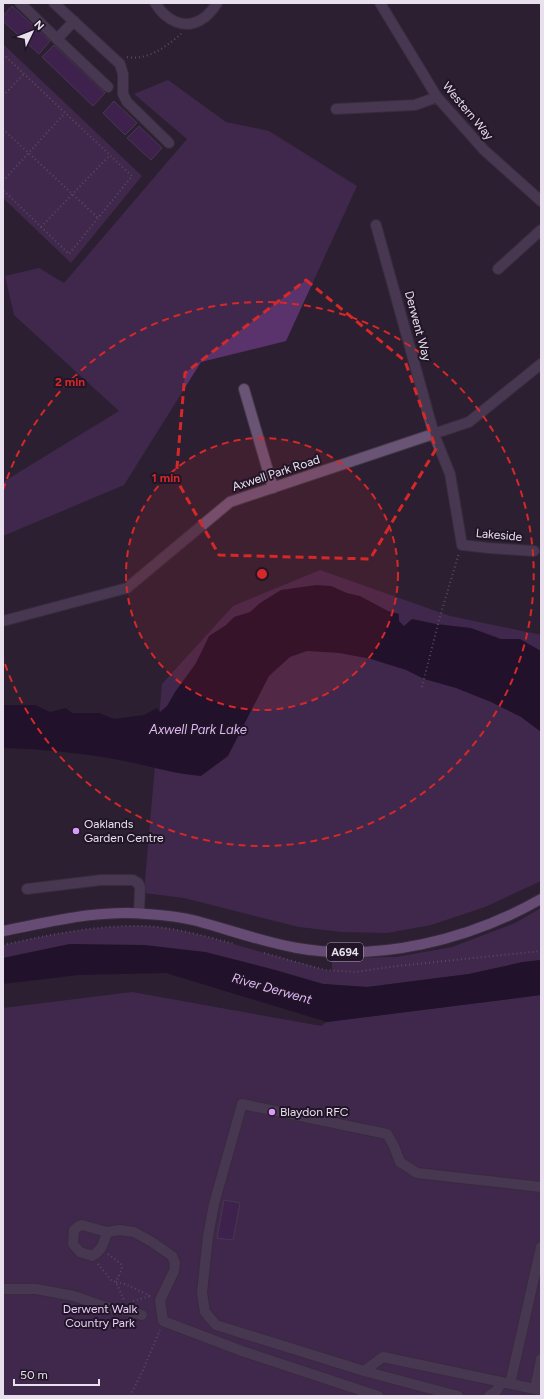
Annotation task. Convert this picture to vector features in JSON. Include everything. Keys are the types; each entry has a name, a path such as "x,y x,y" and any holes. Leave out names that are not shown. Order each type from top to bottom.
{"main road":[{"name":"A694","path":"3,931 64,919 102,914 139,913 196,921 296,948 330,951 362,951 402,947 445,939 484,927 541,899"}],"street":[{"path":"20,3 108,87"},
{"path":"54,3 120,64 123,74 123,94 127,102 169,143"},
{"path":"155,3 165,15 174,21 184,24 193,24 202,20 210,14 217,3"},
{"name":"Western Way","path":"380,3 437,97 484,150 541,201"},
{"path":"57,38 74,21"},
{"path":"336,109 415,105 437,97"},
{"name":"Derwent Way","path":"376,225 434,434 450,474 462,545"},
{"path":"498,269 541,230"},
{"name":"Axwell Park Road","path":"3,622 126,588 151,569 230,502 469,422 541,364"},
{"path":"244,389 273,488"},
{"name":"Lakeside","path":"462,545 534,551"},
{"path":"27,889 101,880 132,880 138,883 140,887 139,913"},
{"path":"458,1396 364,1371 216,1325 205,1312 202,1293 208,1236 214,1204 242,1104 387,1134 394,1146 400,1162 417,1173 541,1187"},
{"path":"107,1232 119,1230 134,1232 172,1256 175,1263 174,1271 160,1300 163,1321 242,1351 378,1396"},
{"path":"488,1396 506,1383 541,1247"},
{"path":"3,1289 36,1289 74,1296 105,1307 127,1307 142,1315"},
{"path":"364,1371 383,1357 538,1390 541,1361"}],"path":[{"path":"126,56 132,58 156,52 170,43 193,24"},
{"path":"3,54 132,176 69,254 3,190"},
{"path":"3,96 24,74"},
{"path":"3,181 65,113"},
{"path":"3,129 98,218"},
{"path":"41,227 110,155"},
{"path":"422,687 439,620 462,545"},
{"path":"3,945 67,932 108,927 142,926 179,931 237,945"},
{"path":"259,951 325,970 355,972 397,966 541,951"},
{"path":"115,1258 121,1264 122,1269 116,1282 127,1307 150,1296"},
{"path":"106,1275 110,1280 125,1284 160,1300"},
{"path":"130,1396 143,1370 163,1321"}],"highlighted area":[{"path":"306,280 405,361 436,449 370,559 219,555 176,479 185,373"}],"green space":[{"path":"3,44 142,176 71,263 3,198"},
{"path":"168,80 226,122 269,131 357,186 286,341 201,362 124,485 3,536 3,482 119,411 14,315 5,276 39,268 64,283 187,139 134,94"},
{"path":"320,570 450,616 541,635 541,881 485,907 431,925 387,933 342,932 299,927 184,898 144,893 162,684 233,606"},
{"path":"541,908 541,960 523,962 469,974 367,987 323,984 205,952 70,944 3,958 3,945 55,934 89,929 142,926 167,928 192,933 332,971 332,958 396,957 452,947 515,923"},
{"name":"Blaydon RFC","path":"132,992 321,1026 327,1022 541,995 541,1396 3,1396 3,1008"}],"water":[{"name":"Axwell Park Lake","path":"316,585 331,586 347,593 360,596 388,611 399,614 399,621 404,626 412,619 436,624 471,628 501,639 520,639 541,651 541,732 521,717 491,702 456,688 424,679 406,670 371,659 339,653 307,651 290,657 269,676 228,756 201,776 90,755 47,750 3,748 3,705 35,705 50,712 66,708 72,713 99,713 114,719 144,715 157,708 160,712 167,706 196,663 209,636 226,625 234,617 250,612 260,603 281,590"},
{"name":"River Derwent","path":"70,944 145,945 205,952 323,984 367,987 469,974 523,962 541,960 541,995 327,1022 166,973 79,975 3,984 3,958"}],"building":[{"path":"12,6 50,41 39,54 3,21 3,16"},
{"path":"54,45 105,93 93,106 42,57"},
{"path":"114,101 137,123 125,135 103,113"},
{"path":"139,126 162,148 151,160 127,138"},
{"path":"224,1200 240,1203 233,1240 217,1238"}],"place":[{"name":"Oaklands Garden Centre","path":"76,831"},
{"name":"Blaydon RFC","path":"272,1112"}],"park label":[{"name":"Derwent Walk Country Park","path":"100,1316"}]}
